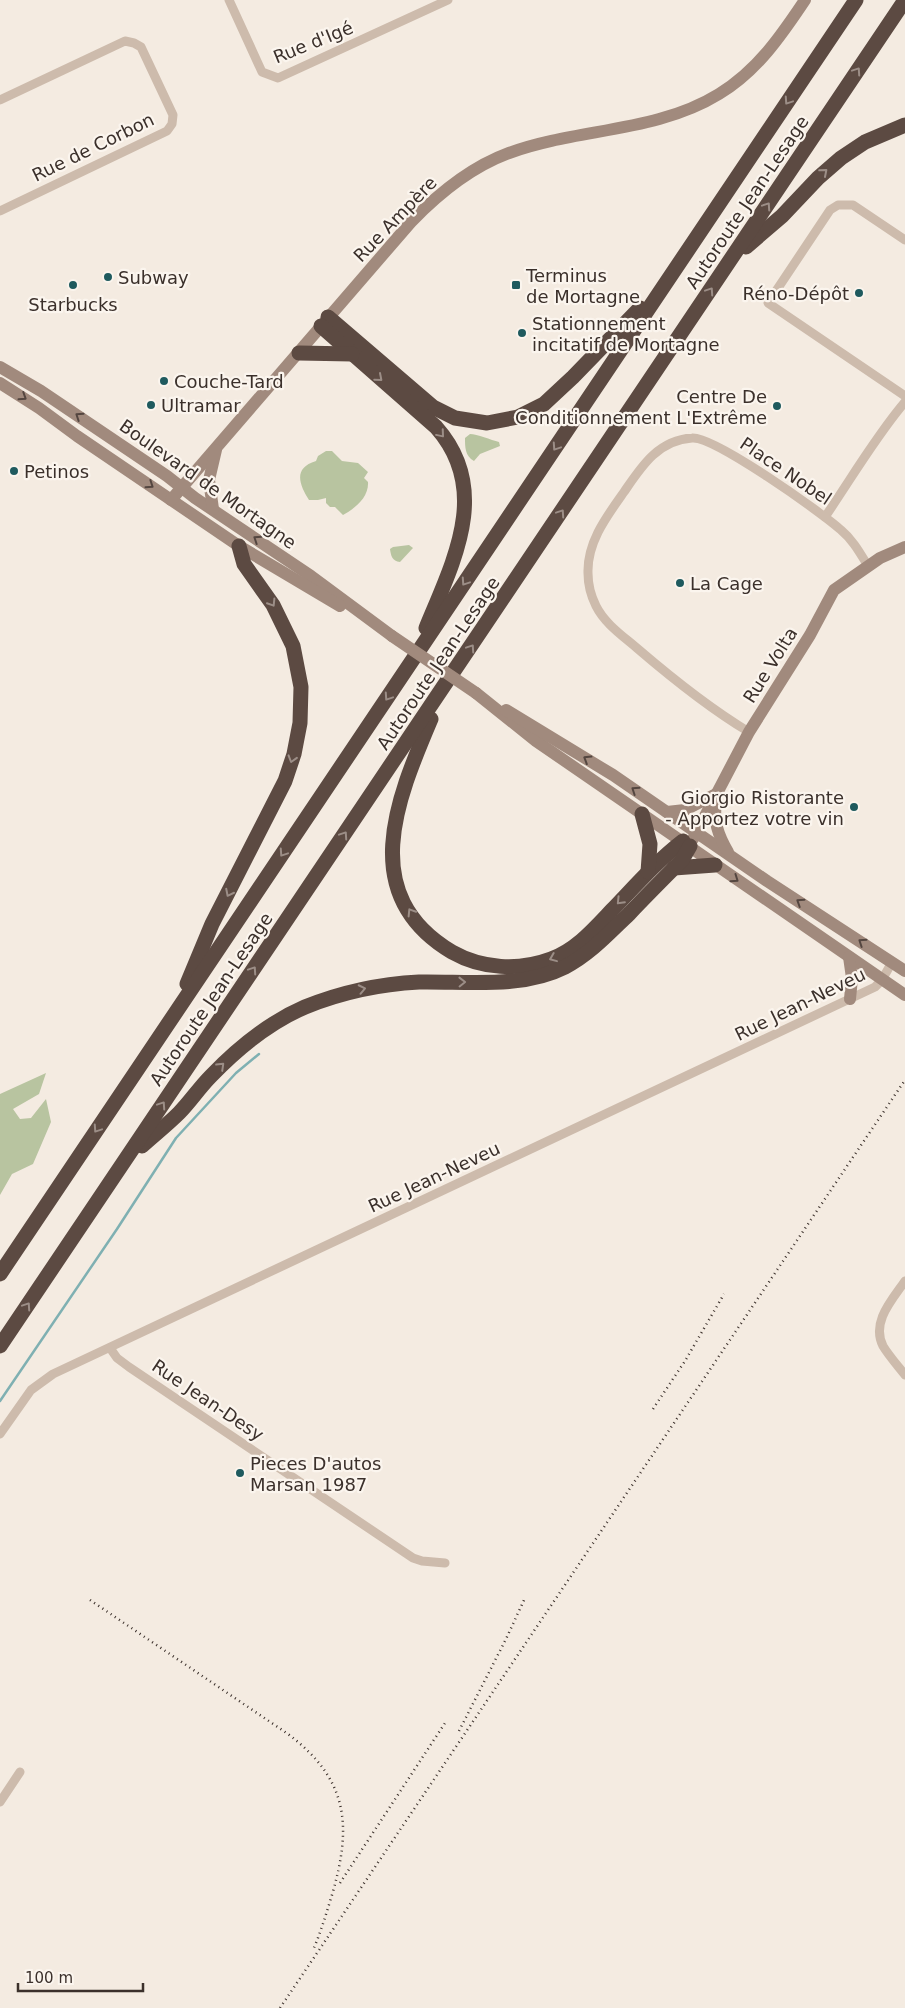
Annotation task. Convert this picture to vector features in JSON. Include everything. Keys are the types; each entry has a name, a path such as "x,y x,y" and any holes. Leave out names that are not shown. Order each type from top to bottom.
{"highway":[{"name":"Autoroute Jean-Lesage","path":"0,1274 856,0"},
{"name":"Autoroute Jean-Lesage","path":"0,1346 905,0"},
{"path":"730,262 782,216 818,178 841,158 865,142 905,125"},
{"path":"324,322 438,410 455,418 469,421 501,422 528,414 548,401 671,276"},
{"path":"324,322 352,354 441,433 456,456 463,478 464,510 455,554 415,657"},
{"path":"299,352 352,354"},
{"path":"174,1016 212,924 285,781 294,754 300,723 300,679 291,640 273,605 244,564 239,546"},
{"path":"444,688 402,789 394,825 394,866 402,896 416,920 434,939 462,957 489,965 518,966 551,959 566,952 586,936 648,872 689,840"},
{"path":"642,814 650,844 648,872"},
{"path":"126,1160 179,1113 206,1081 231,1056 295,1012 332,997 376,986 513,980 553,972 578,960 599,943 674,868 684,857 689,840"},
{"path":"674,868 715,865"}],"main road":[{"name":"Rue Ampère","path":"171,500 324,322 436,197 462,177 489,162 516,151 548,142 658,120 707,101 735,84 755,66 777,40 805,0"},
{"name":"Boulevard de Mortagne","path":"0,366 168,476 181,488 311,576 392,636 476,693 603,769 668,812 689,840 715,865 905,995"},
{"name":"Boulevard de Mortagne","path":"0,383 239,546 392,636"},
{"path":"213,509 209,480 216,448"},
{"name":"Rue Volta","path":"689,840 718,792 749,732 810,636 834,590 868,566 905,547"},
{"name":"Boulevard de Mortagne","path":"476,693 523,732 642,814 689,840 729,854 905,970"},
{"path":"668,812 685,810 718,792"},
{"path":"718,792 715,809 717,831 729,854"},
{"path":"849,958 852,978 850,999"}],"street":[{"name":"Rue d'Igé","path":"229,0 262,72 278,78 448,0"},
{"name":"Rue de Corbon","path":"0,100 125,41 141,47 173,115 172,124 167,131 0,211"},
{"path":"905,240 853,205 838,206 830,210 768,303 905,396"},
{"path":"825,517 888,422 905,402"},
{"name":"Place Nobel","path":"749,732 672,678 609,624 596,606 590,589 588,572 590,552 597,533 640,470 652,455 666,445 681,439 694,437 707,440 742,461 842,530 854,543 868,566"},
{"name":"Rue Jean-Neveu","path":"0,1434 28,1393 43,1380 875,987 882,980 892,962"},
{"path":"905,1281 884,1312 879,1330 883,1345 905,1375"},
{"name":"Rue Jean-Desy","path":"110,1348 117,1358 129,1367 413,1558 422,1561 445,1563"},
{"path":"0,1802 20,1772"}],"green space":[{"path":"470,434 499,442 500,446 480,454 474,461 469,457 465,448 465,438"},
{"path":"326,451 332,451 342,461 358,463 368,472 364,478 368,482 368,487 364,497 353,509 343,515 335,507 330,507 326,503 326,498 309,500 301,482 301,472 304,468 316,461 318,456"},
{"path":"409,545 413,548 400,562 391,556 390,549 393,547"},
{"path":"46,1073 39,1094 13,1109 20,1119 31,1118 46,1099 51,1122 33,1164 12,1174 0,1195 0,1094"}],"waterway":[{"path":"0,1401 117,1229 176,1138 236,1073 259,1054"}],"railway":[{"path":"280,2008 905,1080"},
{"path":"653,1409 685,1361 724,1294"},
{"path":"459,1731 525,1598"},
{"path":"90,1600 288,1734 308,1751 323,1769 334,1787 340,1806 343,1826 342,1847 332,1895 313,1950"},
{"path":"340,1883 447,1720"}],"place":[{"name":"Subway","path":"108,277"},
{"name":"Starbucks","path":"73,285"},
{"name":"Terminus de Mortagne","path":"516,285"},
{"name":"Réno-Dépôt","path":"859,293"},
{"name":"Stationnement incitatif de Mortagne","path":"522,333"},
{"name":"Couche-Tard","path":"164,381"},
{"name":"Ultramar","path":"151,405"},
{"name":"Centre De Conditionnement L'Extrême","path":"777,406"},
{"name":"Petinos","path":"14,471"},
{"name":"La Cage","path":"680,583"},
{"name":"Giorgio Ristorante - Apportez votre vin","path":"854,807"},
{"name":"Pieces D'autos Marsan 1987","path":"240,1473"}]}
